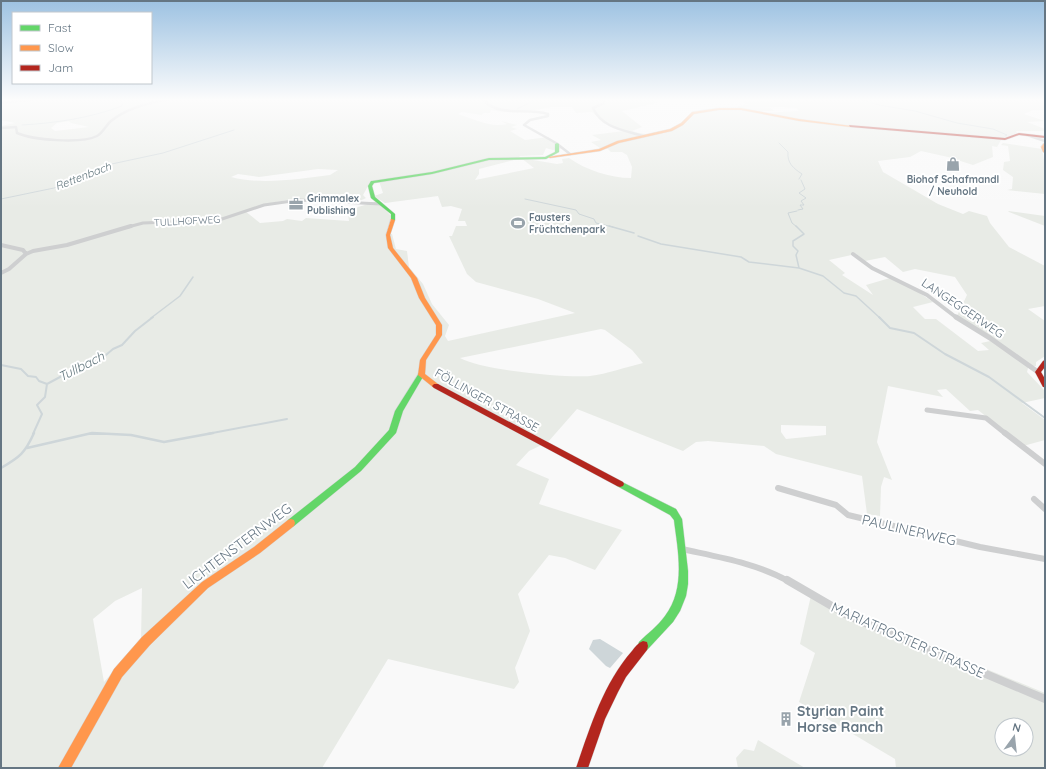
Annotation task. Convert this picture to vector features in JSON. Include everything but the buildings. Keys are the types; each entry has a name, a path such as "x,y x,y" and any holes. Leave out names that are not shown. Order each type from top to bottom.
{"street":[{"path":"23,136 65,140 89,139 95,136"},
{"path":"543,136 571,154"},
{"path":"546,158 600,150 612,144 643,136"},
{"path":"983,136 1005,139 1014,136"},
{"path":"1029,136 1045,141"},
{"path":"1034,136 1045,137"},
{"path":"546,158 557,152 557,144"},
{"path":"1045,144 1043,147 1045,152"},
{"name":"FÖLLINGER STRASSE","path":"546,158 494,158 432,173 378,180 372,182 370,186 373,198 393,214 394,218 388,238 392,250 401,264 414,278 422,297 439,324 439,335 421,359 421,375 434,385 673,512 678,519 685,574 681,598 669,619 632,658 603,709 582,768"},
{"name":"TULLHOFWEG","path":"1,273 21,261 26,254 39,249 67,245 139,224 219,220 264,206 304,200 381,204"},
{"path":"1,245 23,250 39,249"},
{"path":"23,250 26,254"},
{"name":"LANGEGGERWEG","path":"853,254 872,268 927,295 963,323 990,338 1038,372"},
{"path":"1045,362 1038,372 1045,385"},
{"name":"LICHTENSTERNWEG","path":"64,768 118,673 146,641 205,585 257,550 358,469 393,431 398,411 421,375"},
{"path":"927,410 986,418 1045,464"},
{"name":"PAULINERWEG","path":"778,488 836,505 848,515 980,547 1045,559"},
{"path":"1034,498 1045,509"},
{"name":"MARIATROSTER STRASSE","path":"682,549 739,562 779,576 848,616 1045,699"}],"shaded area":[{"path":"1,136 518,136 525,140 548,137 564,148 553,150 546,148 543,155 519,156 521,158 557,164 563,163 562,159 569,158 583,166 607,175 631,178 632,167 627,155 622,152 611,152 608,149 600,148 591,142 601,140 594,136 1010,136 1001,140 997,147 992,146 993,157 973,165 948,157 921,151 910,157 878,161 883,172 938,204 963,214 969,211 987,216 990,223 1009,247 1045,266 1045,306 1028,309 1045,321 1045,356 1036,362 1036,366 1028,368 1027,372 1045,391 1045,398 1022,403 1045,420 1045,440 1023,446 978,410 970,411 946,389 937,390 943,397 888,386 877,442 892,480 884,477 881,487 880,516 867,514 862,476 776,454 764,446 708,441 696,442 683,451 577,409 548,442 529,451 516,465 549,479 539,504 622,530 595,570 565,558 549,555 518,594 530,631 515,668 519,682 514,689 388,659 322,768 1,768","holes":["521,158 534,168 475,180 479,174 479,169","318,169 338,170 330,175 268,181 255,181 231,177 238,174 259,177","379,181 383,193 374,196 385,203 438,196 442,207 451,206 462,209 458,221 465,221 467,226 456,226 452,236 449,236 467,274 476,282 538,299 575,313 448,341 445,336 449,325 432,304 423,284 409,267 407,251 396,249 392,234 386,233 391,216 382,206 375,202 358,207 348,214 349,221 306,218 302,221 287,219 283,221 260,223 245,211 285,200 307,199 350,203 366,198 363,195 368,186","856,254 865,261 885,257 903,272 915,269 955,277 967,295 957,316 995,340 981,343 989,350 978,351 936,319 925,319 913,307 933,302 912,288 890,278 866,285 873,295 842,275 845,273 829,260","601,329 605,330 632,350 643,363 603,374 590,376 562,376 486,366 460,358","781,425 826,426 826,435 786,439 781,432","142,588 141,640 104,682 93,619 115,601"]},
{"path":"1003,143 1042,149 1045,165 1045,194 1007,190 1012,189 1013,177 1003,170 1004,162 1010,161 1008,146 1001,145"},
{"path":"1008,211 1045,216 1045,226 1009,212"},
{"path":"812,591 855,615 1045,693 1045,768 896,768 895,759 799,702 815,653 800,644"},
{"path":"600,639 623,653 610,668 606,666 589,649 593,640"},
{"path":"758,740 805,768 738,768 736,758 744,749 754,751"}],"waterway":[{"name":"Rettenbach","path":"1,199 54,188 87,177 107,165 163,153 216,136"},
{"path":"779,143 788,152 788,159 791,165 802,174 799,179"},
{"path":"798,210 803,209 800,205 804,205 801,201 806,198 799,193 805,189 801,180"},
{"path":"525,199 576,210 579,214 594,219 596,223 610,226"},
{"path":"797,211 788,213 792,223 797,227"},
{"path":"610,226 634,233"},
{"path":"797,227 804,234 793,241 793,246 798,251 796,255 799,268"},
{"path":"638,236 661,244 741,257 749,262 799,268"},
{"path":"799,268 823,276 844,293 856,296 880,318"},
{"name":"Tullbach","path":"151,318 180,296 193,277"},
{"name":"Tullbach","path":"47,384 75,369 100,360 113,349 122,345 135,331 153,317"},
{"path":"880,318 890,328 914,333 945,354 989,377 1045,418"},
{"path":"1,365 21,369 28,376 36,377 39,381 47,384"},
{"name":"Tullbach","path":"33,434 42,414 37,405 45,397 47,384"},
{"path":"207,434 287,419"},
{"name":"Tullbach","path":"1,468 13,461 25,450 34,433"},
{"path":"27,448 92,433 131,435 164,442 213,433"},
{"path":"88,434 110,434"}],"traffic: fast":[{"path":"393,220 393,214 373,197 370,186 372,182 432,173 489,159 546,158 557,152 557,144"},
{"path":"291,523 358,469 393,431 399,411 421,375"},
{"path":"620,484 673,512 678,519 684,571 681,596 669,619 643,646"}],"traffic: slow":[{"path":"550,157 600,150 618,142 645,136"},
{"path":"1045,144 1043,147 1045,152"},
{"path":"393,220 388,235 391,248 414,278 422,298 439,325 439,335 423,360 421,375 436,386"},
{"path":"64,768 118,673 146,641 205,585 257,550 291,523"}],"traffic: jam":[{"path":"968,136 1005,139 1014,136"},
{"path":"1035,136 1045,137"},
{"path":"1045,362 1038,372 1045,385"},
{"path":"436,386 620,484"},
{"path":"582,768 599,719 606,704 622,673 643,646"}],"place":[{"name":"Biohof Schafmandl / Neuhold","path":"953,164"},
{"name":"Grimmalex Publishing","path":"296,204"},
{"name":"Fausters Früchtchenpark","path":"518,223"},
{"name":"Styrian Paint Horse Ranch","path":"786,719"}]}
